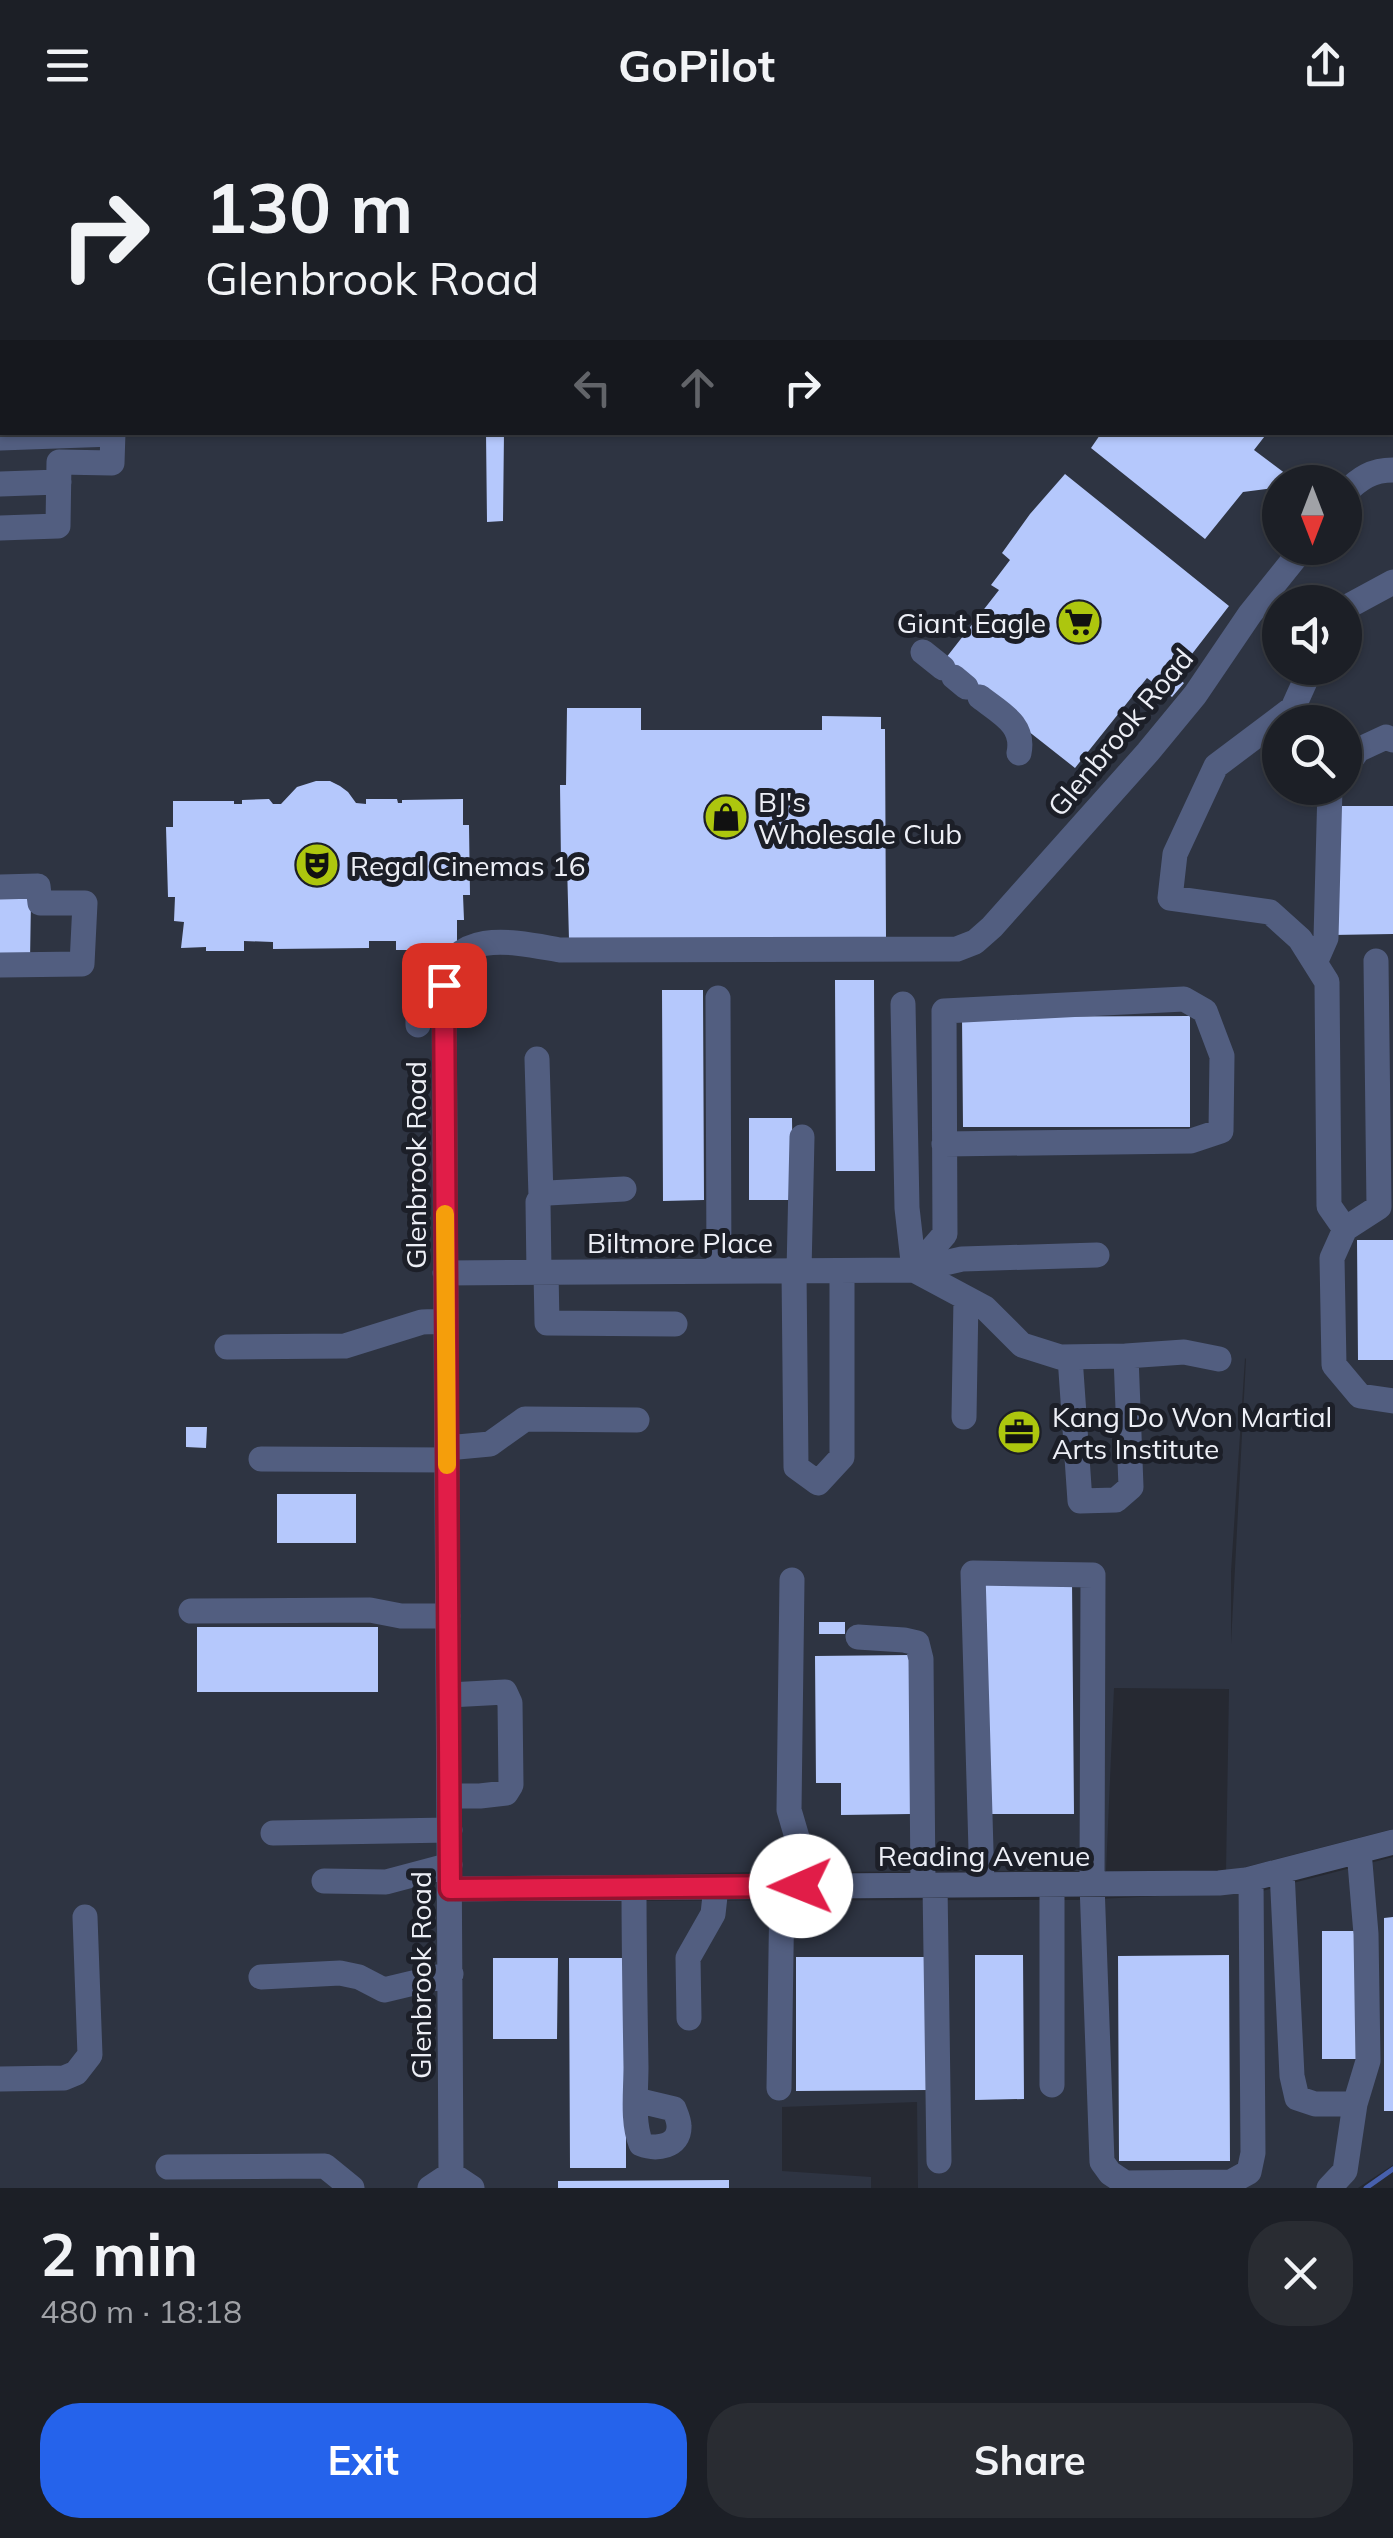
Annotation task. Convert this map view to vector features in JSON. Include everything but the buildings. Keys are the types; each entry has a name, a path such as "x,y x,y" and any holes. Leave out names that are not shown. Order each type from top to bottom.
{"street":[{"path":"0,438 68,435"},
{"path":"0,528 58,526 59,462 112,464 113,435"},
{"path":"1362,478 1380,470 1393,470"},
{"path":"0,484 58,482"},
{"name":"Glenbrook Road","path":"448,2184 450,1796 444,985 449,969 460,954 482,943 512,942 560,950 957,949 975,942 1148,752 1289,565"},
{"path":"1362,599 1393,582"},
{"path":"953,676 1010,720 1020,732 1019,752"},
{"path":"1303,685 1293,708 1216,766 1175,854 1170,898 1270,912 1300,939 1327,982 1329,1206 1345,1230"},
{"path":"1362,748 1386,737 1393,740"},
{"path":"1315,963 1326,938 1330,805"},
{"path":"0,886 38,886 40,904 84,904 82,964 0,965"},
{"path":"1376,960 1379,1207 1345,1230 1332,1258 1334,1365 1360,1396 1393,1401"},
{"path":"418,977 418,1025"},
{"path":"718,998 719,1271"},
{"path":"914,1270 945,1234 944,1144 944,1011 1184,999 1205,1011 1222,1056 1221,1131 1191,1141 944,1144"},
{"path":"903,1004 907,1208 914,1270"},
{"path":"537,1060 541,1197"},
{"path":"802,1137 796,1271 796,1467 818,1482 842,1458 842,1271"},
{"path":"624,1189 548,1193 538,1202 547,1323 674,1324"},
{"name":"Biltmore Place","path":"446,1273 914,1270 962,1258 1097,1256"},
{"path":"914,1270 985,1308 1022,1345 1060,1357 1184,1352 1219,1359"},
{"path":"964,1417 966,1298"},
{"path":"227,1347 345,1346 422,1322 446,1321"},
{"path":"1070,1357 1080,1500 1116,1500 1132,1487 1126,1356"},
{"path":"261,1458 447,1454 490,1444 526,1419 637,1420"},
{"path":"982,1885 973,1573 1093,1575 1092,1884 1102,2162 1124,2182 1253,2180 1251,1879"},
{"path":"779,2088 791,1886 801,1852 789,1810 792,1580"},
{"path":"191,1610 370,1610 401,1616 448,1616"},
{"path":"858,1638 916,1643 921,1658 939,2161"},
{"path":"449,1695 506,1692 510,1703 511,1786 506,1793 450,1796"},
{"path":"274,1832 450,1830"},
{"name":"Reading Avenue","path":"324,1882 450,1877 634,1888 1219,1884 1393,1842"},
{"path":"1329,2188 1344,2171 1355,2104 1368,2061 1366,1934 1359,1851"},
{"path":"1282,1871 1292,2076 1297,2098 1315,2104 1355,2104"},
{"path":"1052,1884 1052,2085"},
{"path":"689,2018 688,1958 713,1914 716,1887"},
{"path":"634,1888 636,2100"},
{"path":"0,2079 64,2078 76,2073 90,2054 85,1917"},
{"path":"261,1976 340,1973 359,1977 384,1990 450,1974"},
{"path":"168,2167 325,2166 352,2188"}],"shaded area":[{"path":"0,435 1393,435 1393,1829 1226,1872 1229,1689 1114,1688 1106,1871 564,1877 563,1901 1077,1900 1262,1891 1393,1857 1393,2165 1358,2188 918,2188 917,2102 782,2107 782,2171 871,2177 871,2188 0,2188","holes":["1246,1359 1231,1644 1231,1572"]}],"waterway":[{"path":"1366,2188 1393,2169"}],"slow traffic":[{"path":"445,1214 447,1465"}],"place":[{"name":"Giant Eagle","path":"1079,622"},
{"name":"BJ's Wholesale Club","path":"726,817"},
{"name":"Regal Cinemas 16","path":"317,865"},
{"name":"Kang Do Won Martial Arts Institute","path":"1019,1432"}],"route":[{"path":"444,985 450,1889 801,1886"}]}
